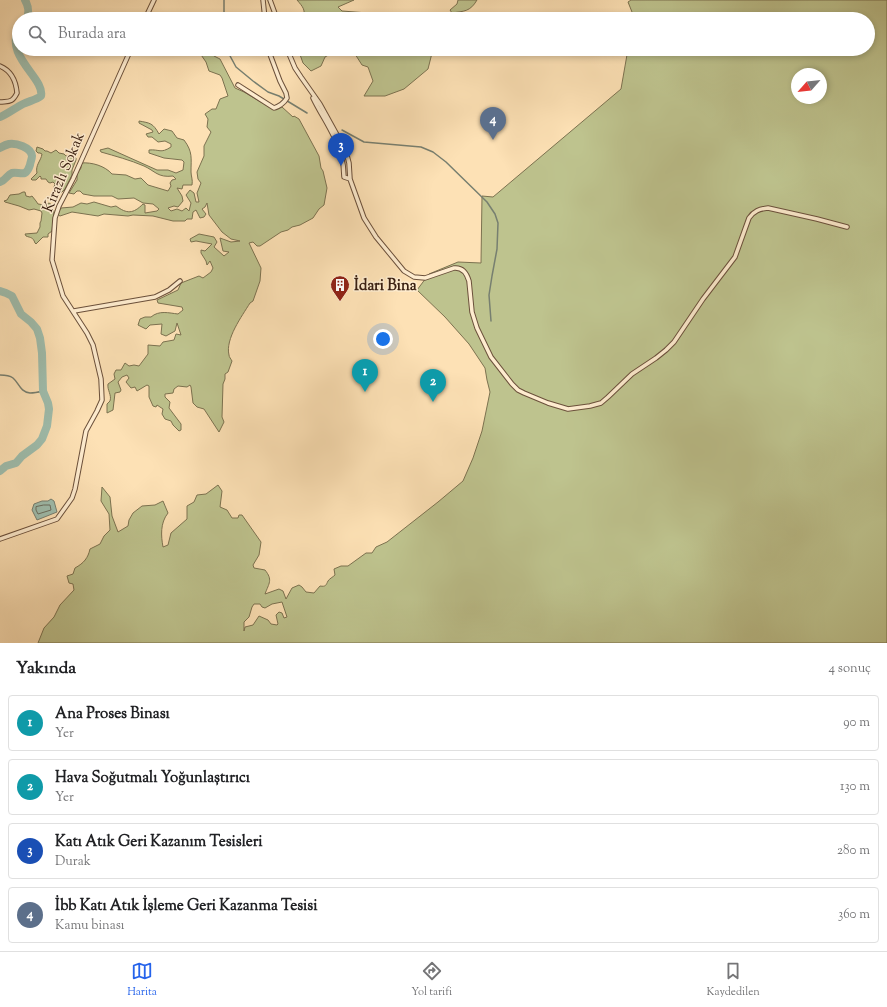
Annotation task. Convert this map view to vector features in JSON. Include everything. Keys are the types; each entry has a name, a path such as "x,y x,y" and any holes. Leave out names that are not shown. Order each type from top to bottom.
{"street":[{"path":"148,12 154,0"},
{"path":"263,0 264,12"},
{"path":"270,0 274,12"},
{"name":"Kirazlı Sokak","path":"0,539 56,519 72,498 86,431 102,400 101,379 93,345 74,311 63,296 52,260 56,213 73,179 128,56"},
{"path":"238,86 274,108 284,102 287,98 286,92 271,56"},
{"path":"290,56 295,68 335,129 346,152 349,163 350,179 364,218 376,237 400,267 410,275 419,278 457,267 463,270 467,276 472,312 477,328 492,357 507,379 518,390 548,403 568,409 596,405 604,400 632,374 666,350 674,342 703,299 735,257 749,218 756,211 768,208 847,227"},
{"path":"0,66 10,73 15,84 17,94 10,102 0,102"},
{"path":"74,311 155,297 169,290 180,281"}],"green space":[{"path":"297,0 354,0 338,7 342,11 355,12 304,12"},
{"path":"458,0 477,0 469,9 451,12 450,10 457,4"},
{"path":"631,0 887,0 887,643 38,643 44,628 54,617 60,605 74,590 73,584 69,583 67,576 73,574 75,568 87,558 90,549 100,544 104,536 110,530 109,514 101,501 102,487 110,497 112,516 118,532 128,526 129,520 133,513 142,506 155,505 163,501 168,513 162,525 163,547 168,545 171,533 187,519 187,506 194,502 197,495 206,494 218,485 222,491 220,507 227,510 232,518 238,518 239,515 242,515 261,542 259,555 253,565 254,568 265,570 269,576 270,582 265,594 279,589 283,591 286,599 292,588 299,585 306,592 314,593 320,586 326,585 335,575 334,569 341,566 348,566 366,553 372,553 376,547 387,542 463,481 482,431 490,392 485,368 469,344 445,317 417,290 429,274 458,262 481,263 482,196 493,197 621,89 627,56 875,56 875,12 632,12 628,2","holes":["282,602 287,617 284,618 282,613 279,612 276,615 277,625 271,624 268,620 259,616 253,625 245,627 244,631 244,622 249,617 254,604 260,604 265,608 272,604"]},
{"path":"202,56 214,56 220,59 235,88 271,108 276,110 282,107 293,117 294,116 299,119 319,156 327,188 324,205 319,209 313,218 300,225 281,232 260,246 257,246 253,242 249,243 261,268 260,281 253,301 250,303 239,321 229,342 229,356 232,361 228,372 225,374 223,384 222,417 224,422 219,432 204,409 197,407 193,403 190,385 187,387 178,386 174,389 173,393 165,394 165,397 170,402 169,408 181,424 181,430 179,431 171,421 165,419 162,414 163,409 157,405 156,407 153,406 149,397 149,386 147,385 137,391 135,387 131,388 126,382 129,378 127,375 122,377 118,382 121,390 120,392 115,393 113,410 107,413 107,404 110,401 108,384 115,379 114,374 116,370 121,370 125,363 129,366 139,366 148,354 148,345 160,346 163,342 174,340 176,334 181,335 177,323 175,331 166,336 161,334 162,324 150,325 146,329 138,325 140,319 151,317 157,313 164,312 178,314 183,310 182,307 158,303 157,300 178,290 181,283 199,276 203,278 211,272 213,268 210,261 207,265 201,250 205,251 212,244 196,241 191,242 190,239 199,234 214,237 217,242 214,247 224,256 229,252 223,251 220,238 231,242 240,241 231,239 222,232 209,215 207,203 202,209 206,214 204,217 200,218 196,210 193,212 192,219 187,219 185,221 173,221 153,216 104,214 98,216 72,212 60,216 57,214 61,208 73,207 81,203 87,204 94,202 111,207 116,206 127,212 136,210 143,204 145,205 145,213 157,211 159,209 153,204 143,203 134,198 118,199 112,196 94,196 83,194 80,191 77,191 74,194 69,193 77,180 77,174 81,168 81,163 94,164 102,167 112,174 126,175 135,179 141,178 148,185 168,191 172,180 176,179 173,176 157,174 144,166 101,152 100,150 108,148 157,170 168,170 176,173 183,170 184,162 182,160 164,158 149,153 149,150 164,150 171,147 171,144 165,141 158,142 152,137 148,137 146,134 153,132 152,130 139,123 139,121 151,124 159,134 164,129 172,131 177,138 184,140 190,152 192,185 183,185 182,189 177,188 183,201 178,207 174,206 168,208 171,211 177,209 182,211 186,208 189,211 191,203 186,195 190,190 194,193 196,202 199,202 197,193 201,183 198,179 197,172 204,156 204,146 211,132 207,127 208,119 205,114 212,109 216,109 220,99 228,96 222,78 220,75 209,71"},
{"path":"300,56 327,56 321,66 311,71 303,63"},
{"path":"356,56 431,56 428,69 404,89 385,96 364,96 373,81 368,67 362,65"},
{"path":"37,147 51,153 56,150 66,156 74,156 76,158 72,175 65,189 61,193 55,192 55,184 53,182 50,183 46,179 41,179 40,176 36,180 31,179 37,173 37,168 42,154 36,151"},
{"path":"25,192 26,196 32,196 38,204 45,205 49,203 52,205 54,211 52,231 48,234 48,237 43,237 36,244 33,239 25,234 37,233 40,227 41,211 34,209 29,210 4,201 7,200 10,195"}],"water":[{"path":"51,499 54,501 57,512 37,520 32,510 34,504"}],"waterway":[{"path":"25,0 28,12"},
{"path":"224,0 224,12"},
{"path":"0,117 41,96 41,89 20,56"},
{"path":"230,56 236,67 253,81 268,92 279,96 307,113"},
{"path":"342,130 364,142 421,147 433,152 446,162 487,202 495,214 498,223 497,249 489,295 491,321"},
{"path":"0,148 9,144 15,144 29,150 32,156 28,170 25,173 12,173 0,182"},
{"path":"0,291 12,296 21,314 37,329 42,353 43,391 49,409 47,426 42,439 16,463 6,466 0,471"},
{"path":"0,375 13,378 24,391 32,393 43,391"}],"place":[{"name":"İbb Katı Atık İşleme Geri Kazanma Tesisi","path":"493,140"},
{"name":"Katı Atık Geri Kazanım Tesisleri","path":"341,166"},
{"name":"İdari Bina","path":"340,302"},
{"name":"Ana Proses Binası","path":"365,392"},
{"name":"Hava Soğutmalı Yoğunlaştırıcı","path":"433,402"}]}
